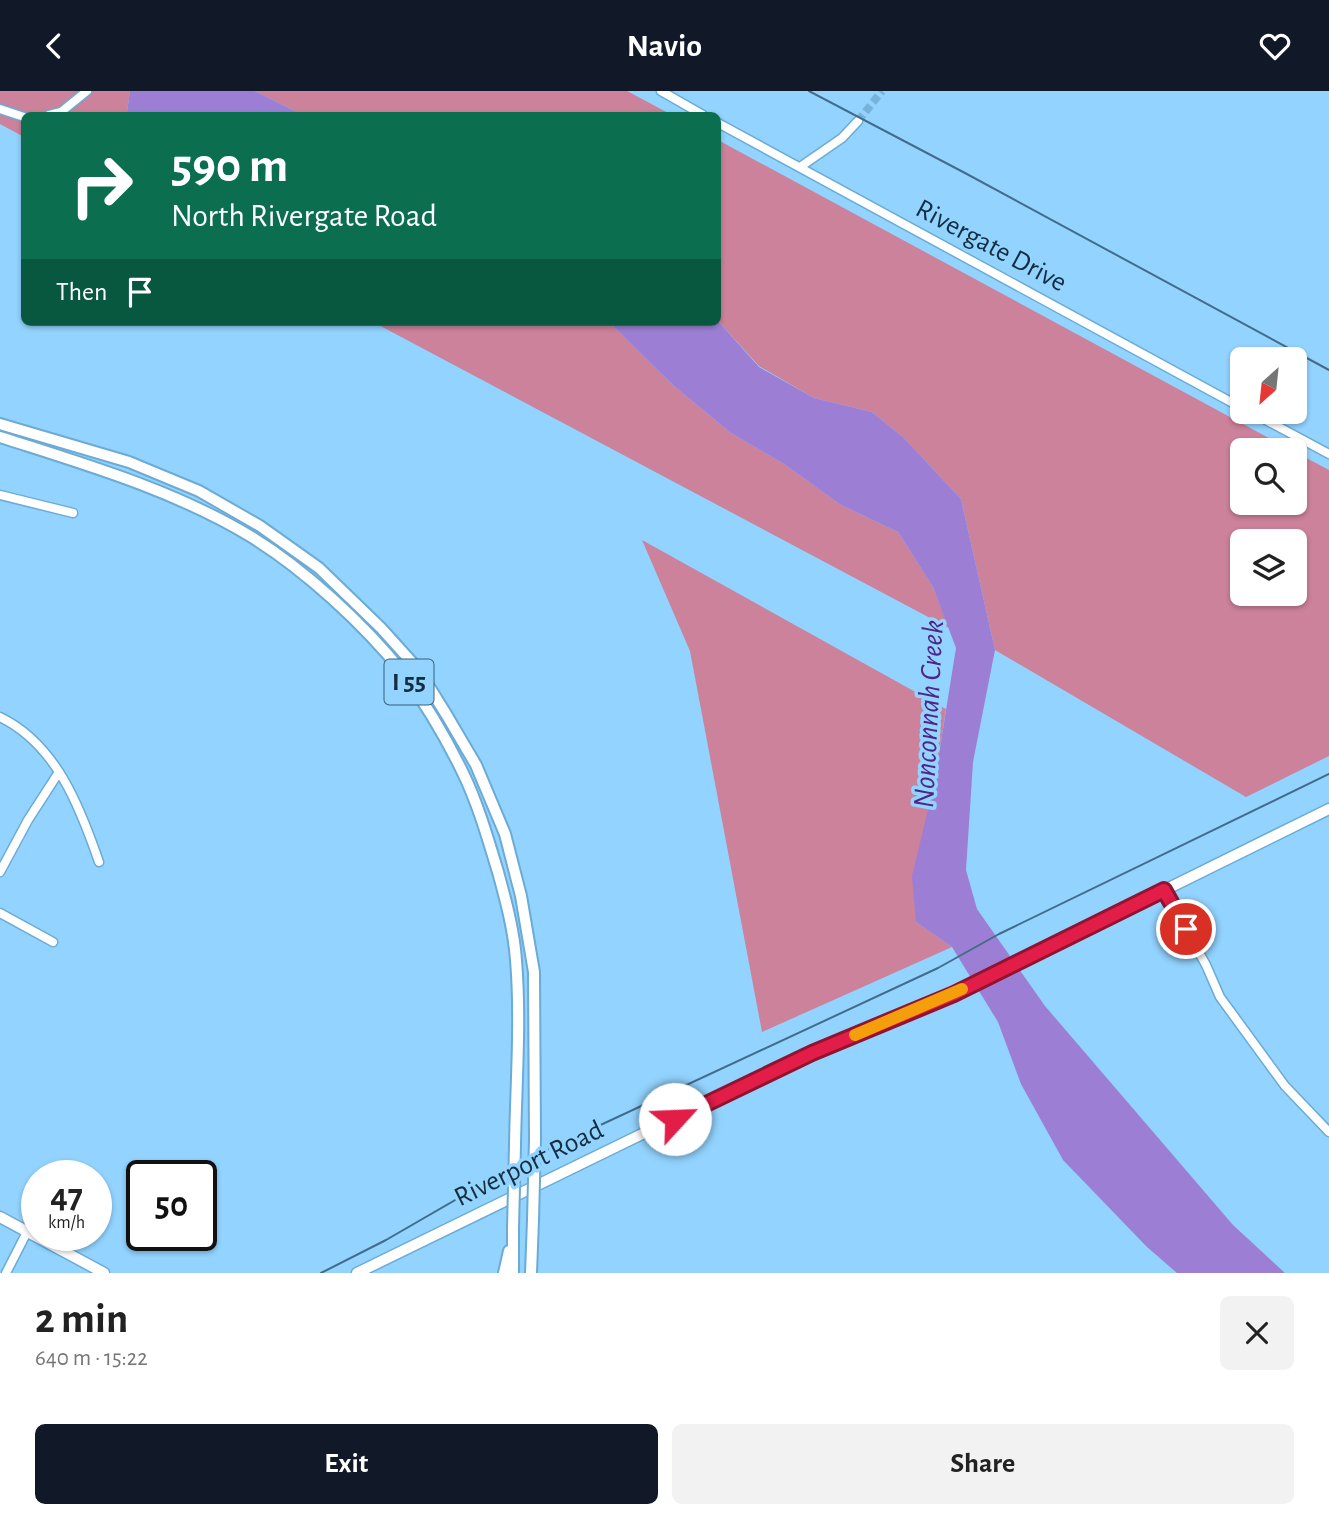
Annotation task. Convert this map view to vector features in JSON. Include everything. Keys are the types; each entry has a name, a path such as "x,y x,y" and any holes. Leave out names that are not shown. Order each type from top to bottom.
{"highway":[{"name":"I 55","path":"0,421 25,432 129,462 199,491 260,526 319,568 381,628 418,669 476,765 505,834 518,884 534,972 533,1273"},
{"name":"I 55","path":"0,439 71,460 177,498 250,536 308,579 354,619 402,673 433,718 464,774 487,834 505,900 516,958 518,1008 513,1273"},
{"path":"504,1273 513,1231"}],"main road":[{"name":"Riverport Road","path":"357,1273 812,1053 954,994 1329,809"},
{"path":"0,1217 21,1229"},
{"path":"63,1251 104,1273"}],"street":[{"path":"61,112 87,91"},
{"path":"661,91 698,112"},
{"path":"0,109 21,116"},
{"path":"800,167 842,138 858,121"},
{"name":"Rivergate Drive","path":"721,125 1230,401"},
{"path":"1273,424 1329,454"},
{"path":"0,495 73,513"},
{"path":"0,717 16,725 36,741 59,772 83,816 99,862"},
{"path":"0,872 28,820 59,772"},
{"path":"1164,890 1206,965 1220,997 1285,1086 1329,1132"},
{"path":"0,913 52,942"},
{"path":"6,1273 21,1244"}],"shaded area":[{"path":"0,91 130,91 127,112 21,112 21,135 0,124"},
{"path":"130,91 255,91 297,112 127,112"},
{"path":"255,91 627,91 666,112 297,112"},
{"path":"721,142 1230,417 1230,424 1243,424 1269,438 1230,438 1230,515 1307,515 1307,458 1329,470 1329,756 1246,797 995,650 961,499 904,438 872,412 814,398 759,366 721,324"},
{"path":"721,324 759,367 814,398 872,412 904,438 961,499 995,650 973,762 966,870 977,909 1045,1006 1233,1225 1285,1273 1177,1273 1147,1247 1063,1160 1021,1084 998,1022 952,947 916,922 912,876 934,785 956,648 933,587 898,532 841,505 784,464 731,433 674,386 613,326"},
{"path":"381,326 613,326 674,386 731,433 784,464 841,505 898,532 933,587 949,628"},
{"path":"642,540 946,709 916,922 952,947 762,1032 690,651"}],"tunnel":[{"path":"858,121 882,91"}],"railway":[{"path":"809,91 1329,370"},
{"path":"321,1273 386,1240 521,1162 938,968 999,934 1329,774"}],"slow traffic":[{"path":"855,1035 962,989"}],"route":[{"path":"675,1119 812,1053 954,994 1164,890 1186,929"}],"water label":[{"name":"Nonconnah Creek","path":"929,714"}]}
